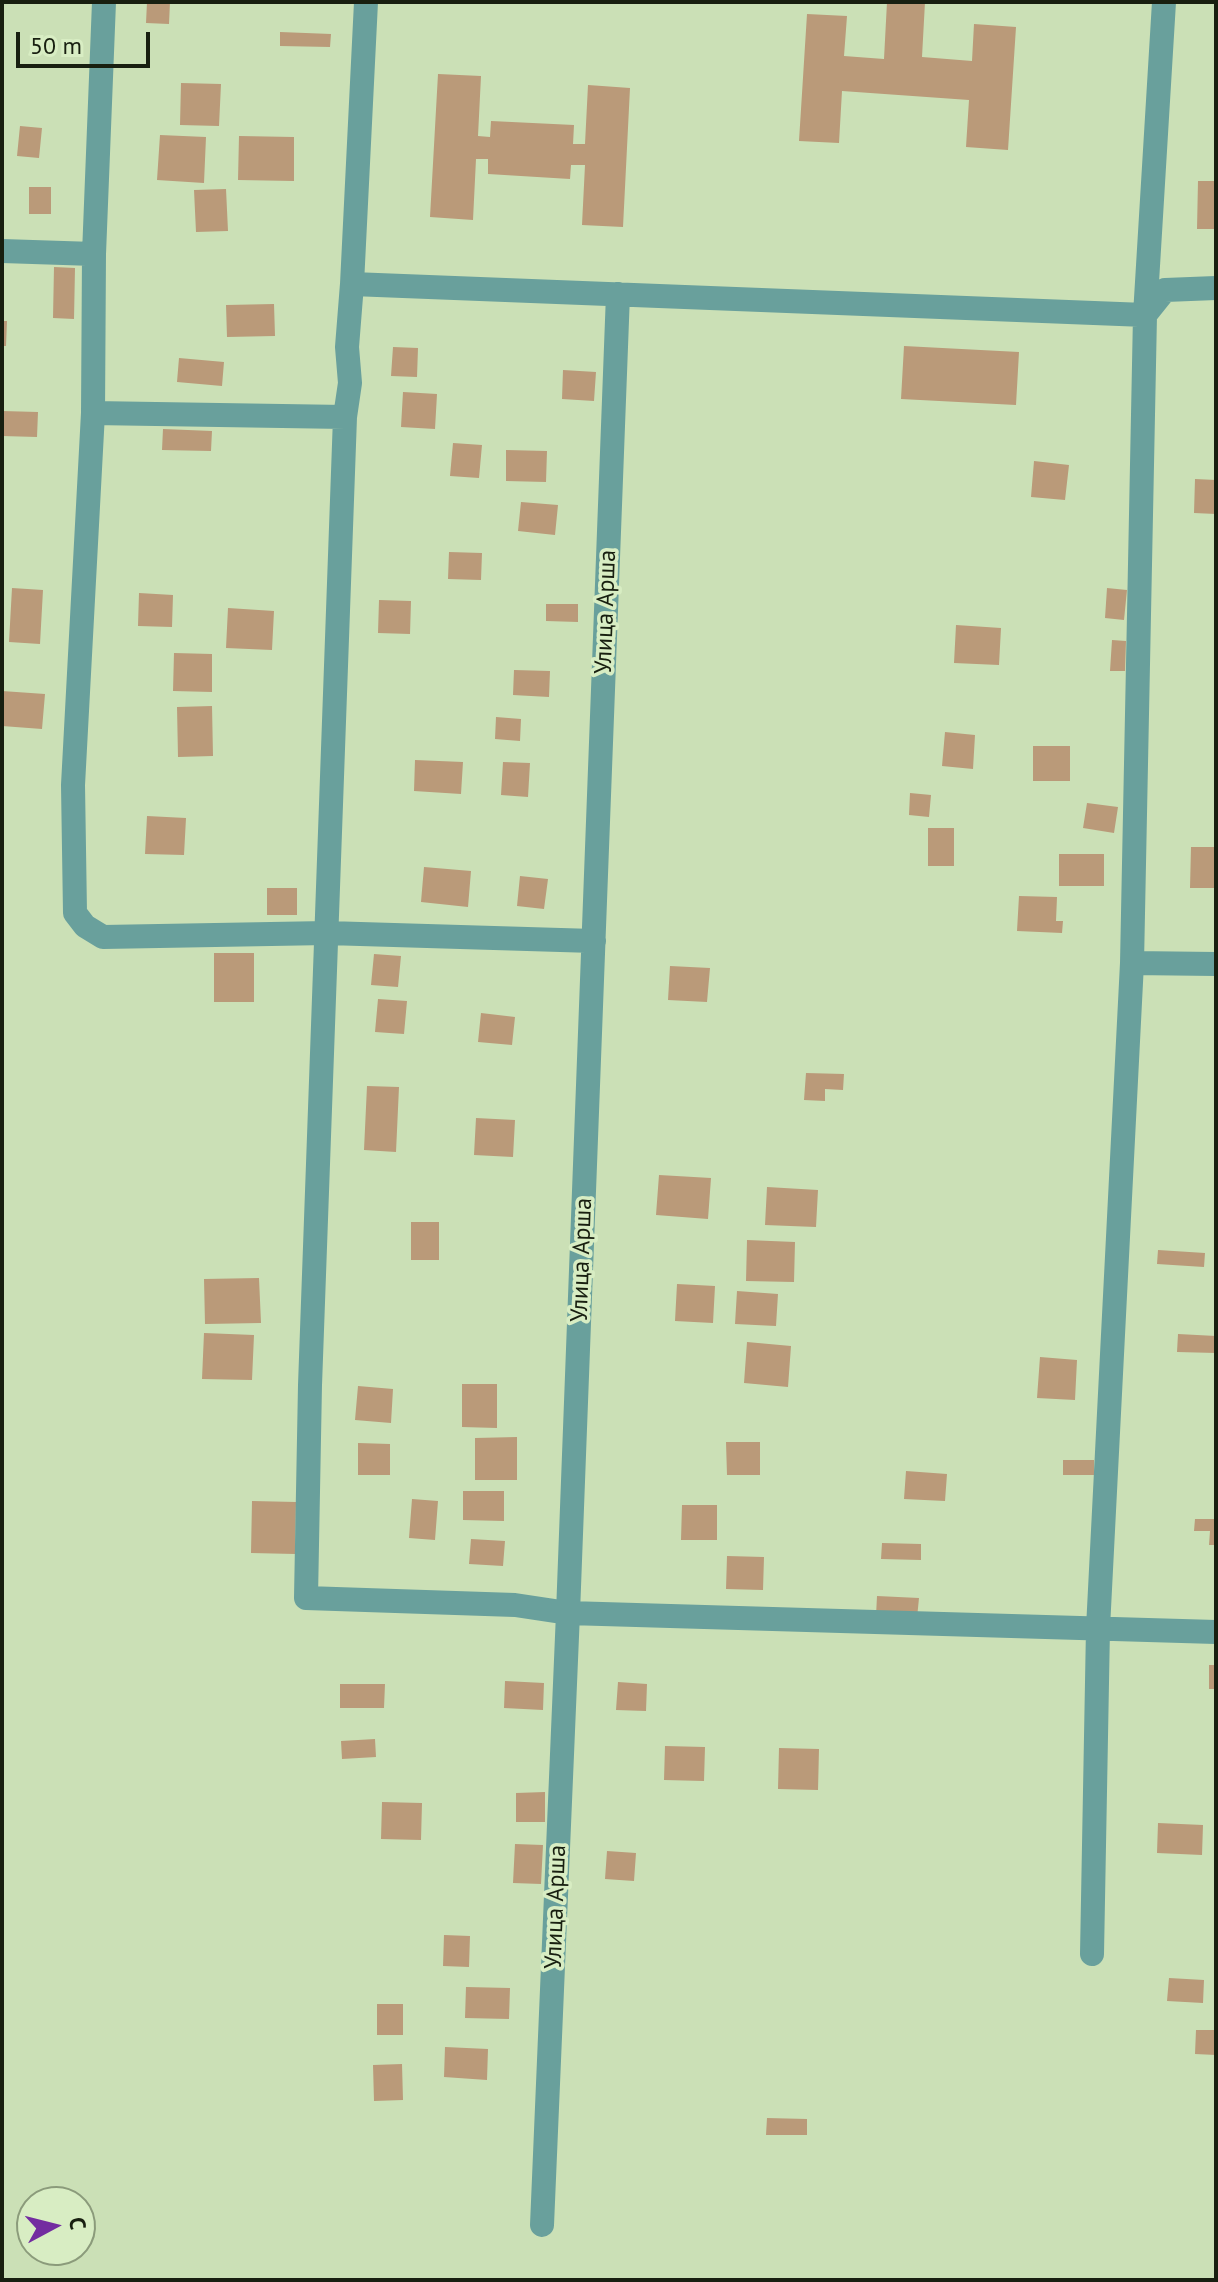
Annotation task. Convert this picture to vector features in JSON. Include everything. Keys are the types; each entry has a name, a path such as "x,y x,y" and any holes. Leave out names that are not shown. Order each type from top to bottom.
{"street":[{"path":"104,2 94,254 93,413 73,785 75,913 85,926 103,937 327,933 594,941"},
{"path":"366,2 347,347 350,383 345,417 310,1385 306,1598 515,1605 568,1613 1216,1632"},
{"path":"1092,1954 1098,1628 1132,963 1145,315 1164,2"},
{"path":"2,251 94,254"},
{"path":"352,284 1145,315"},
{"path":"1145,315 1165,290 1216,288"},
{"name":"Улица Арша","path":"542,2225 618,294"},
{"path":"93,413 345,417"},
{"path":"1132,963 1216,964"}],"building":[{"path":"147,2 170,2 169,24 146,23"},
{"path":"887,2 925,2 922,57 972,61 974,24 1016,27 1008,150 966,147 969,100 842,91 839,143 799,141 807,14 847,16 844,56 884,59"},
{"path":"280,32 331,34 330,47 280,46"},
{"path":"438,74 481,76 478,136 490,137 491,121 574,125 573,144 585,144 588,85 630,88 623,227 582,225 585,165 571,165 570,179 488,174 488,159 476,159 473,220 430,217"},
{"path":"181,83 221,84 219,126 180,125"},
{"path":"20,126 42,128 39,158 17,156"},
{"path":"160,135 206,137 204,183 157,180"},
{"path":"239,136 294,137 294,181 238,180"},
{"path":"1198,181 1216,181 1216,229 1197,229"},
{"path":"29,187 51,187 51,214 29,214"},
{"path":"226,189 228,231 196,232 194,190"},
{"path":"54,267 75,268 74,319 53,318"},
{"path":"274,304 275,336 227,337 226,305"},
{"path":"2,321 7,321 6,346 2,346"},
{"path":"904,346 1019,352 1016,405 901,399"},
{"path":"393,347 418,348 417,377 391,376"},
{"path":"179,358 224,362 222,386 177,382"},
{"path":"563,370 596,372 594,401 562,399"},
{"path":"403,392 437,394 435,429 401,427"},
{"path":"2,411 38,412 37,437 2,436"},
{"path":"163,429 212,431 211,451 162,450"},
{"path":"453,443 482,445 479,478 450,476"},
{"path":"506,450 547,451 546,482 506,481"},
{"path":"1034,461 1069,465 1065,500 1031,497"},
{"path":"1195,479 1216,480 1216,514 1194,513"},
{"path":"521,502 558,505 555,535 518,531"},
{"path":"449,552 482,553 481,580 448,579"},
{"path":"12,588 43,590 40,644 9,642"},
{"path":"1107,588 1127,590 1124,620 1105,618"},
{"path":"139,593 173,595 172,627 138,626"},
{"path":"379,600 411,601 410,634 378,633"},
{"path":"546,604 578,604 578,622 546,621"},
{"path":"228,608 274,611 272,650 226,648"},
{"path":"956,625 1001,628 999,665 954,663"},
{"path":"1112,640 1126,641 1125,671 1110,671"},
{"path":"174,653 212,654 212,692 173,691"},
{"path":"514,670 550,671 549,697 513,695"},
{"path":"2,691 45,694 42,729 2,726"},
{"path":"212,706 213,756 178,757 177,707"},
{"path":"496,717 521,719 520,741 495,739"},
{"path":"945,732 975,735 973,769 942,766"},
{"path":"1033,746 1070,746 1070,781 1033,781"},
{"path":"415,760 463,762 461,794 414,791"},
{"path":"503,762 530,763 528,797 501,795"},
{"path":"910,793 931,795 929,817 909,815"},
{"path":"1087,803 1118,807 1114,833 1083,828"},
{"path":"147,816 186,818 184,855 145,854"},
{"path":"928,828 954,828 954,866 928,866"},
{"path":"1191,847 1216,847 1216,888 1190,888"},
{"path":"1059,854 1104,854 1104,886 1059,886"},
{"path":"424,867 471,871 468,907 421,902"},
{"path":"520,876 548,879 544,909 517,906"},
{"path":"267,888 297,888 297,915 267,915"},
{"path":"1019,896 1057,897 1056,921 1063,921 1062,933 1017,931"},
{"path":"214,953 254,953 254,1002 214,1002"},
{"path":"374,954 401,956 398,987 371,985"},
{"path":"670,966 710,968 707,1002 668,1000"},
{"path":"378,999 407,1001 404,1034 375,1032"},
{"path":"481,1013 515,1017 512,1045 478,1042"},
{"path":"806,1073 844,1074 843,1090 825,1089 825,1101 804,1100"},
{"path":"367,1086 399,1087 396,1152 364,1150"},
{"path":"476,1118 515,1120 513,1157 474,1155"},
{"path":"659,1175 711,1178 708,1219 656,1215"},
{"path":"767,1187 818,1190 816,1227 765,1225"},
{"path":"411,1222 439,1222 439,1260 411,1260"},
{"path":"747,1240 795,1242 794,1282 746,1281"},
{"path":"1158,1250 1205,1253 1204,1267 1157,1264"},
{"path":"259,1278 261,1323 205,1324 204,1279"},
{"path":"677,1284 715,1286 713,1323 675,1321"},
{"path":"737,1291 778,1294 776,1326 735,1324"},
{"path":"204,1333 254,1335 252,1380 202,1379"},
{"path":"1178,1334 1216,1336 1216,1353 1177,1352"},
{"path":"747,1342 791,1346 788,1387 744,1383"},
{"path":"1040,1357 1077,1360 1075,1400 1037,1398"},
{"path":"462,1384 497,1384 497,1428 462,1427"},
{"path":"358,1386 393,1389 391,1423 355,1420"},
{"path":"517,1437 517,1480 475,1480 475,1438"},
{"path":"726,1442 760,1442 760,1475 727,1475"},
{"path":"358,1443 390,1444 390,1475 358,1475"},
{"path":"1063,1460 1094,1460 1094,1475 1063,1475"},
{"path":"906,1471 947,1474 945,1501 904,1499"},
{"path":"463,1491 504,1491 504,1521 463,1520"},
{"path":"412,1499 438,1501 435,1540 409,1538"},
{"path":"252,1501 296,1502 295,1554 251,1553"},
{"path":"682,1505 717,1505 717,1540 681,1540"},
{"path":"1195,1519 1216,1519 1216,1545 1209,1545 1210,1531 1194,1531"},
{"path":"471,1539 505,1541 503,1566 469,1564"},
{"path":"882,1543 921,1544 921,1560 881,1559"},
{"path":"727,1556 764,1557 763,1590 726,1589"},
{"path":"877,1596 919,1598 917,1618 876,1616"},
{"path":"1209,1665 1216,1665 1216,1689 1209,1689"},
{"path":"505,1681 544,1683 543,1710 504,1708"},
{"path":"618,1682 647,1684 646,1711 616,1710"},
{"path":"340,1684 385,1684 384,1708 340,1708"},
{"path":"375,1739 376,1757 342,1759 341,1741"},
{"path":"665,1746 705,1747 704,1781 664,1780"},
{"path":"779,1748 819,1749 818,1790 778,1789"},
{"path":"545,1792 545,1822 516,1822 516,1793"},
{"path":"382,1802 422,1803 421,1840 381,1839"},
{"path":"1158,1823 1203,1825 1202,1855 1157,1853"},
{"path":"515,1844 543,1845 541,1884 513,1883"},
{"path":"607,1851 636,1853 634,1881 605,1879"},
{"path":"444,1935 470,1936 469,1967 443,1966"},
{"path":"1169,1978 1204,1980 1203,2003 1167,2001"},
{"path":"466,1987 510,1988 509,2019 465,2018"},
{"path":"377,2004 403,2004 403,2035 377,2035"},
{"path":"1196,2030 1216,2030 1216,2055 1195,2054"},
{"path":"445,2047 488,2049 487,2080 444,2077"},
{"path":"402,2064 403,2100 374,2101 373,2065"},
{"path":"767,2118 807,2119 807,2135 766,2135"}]}
